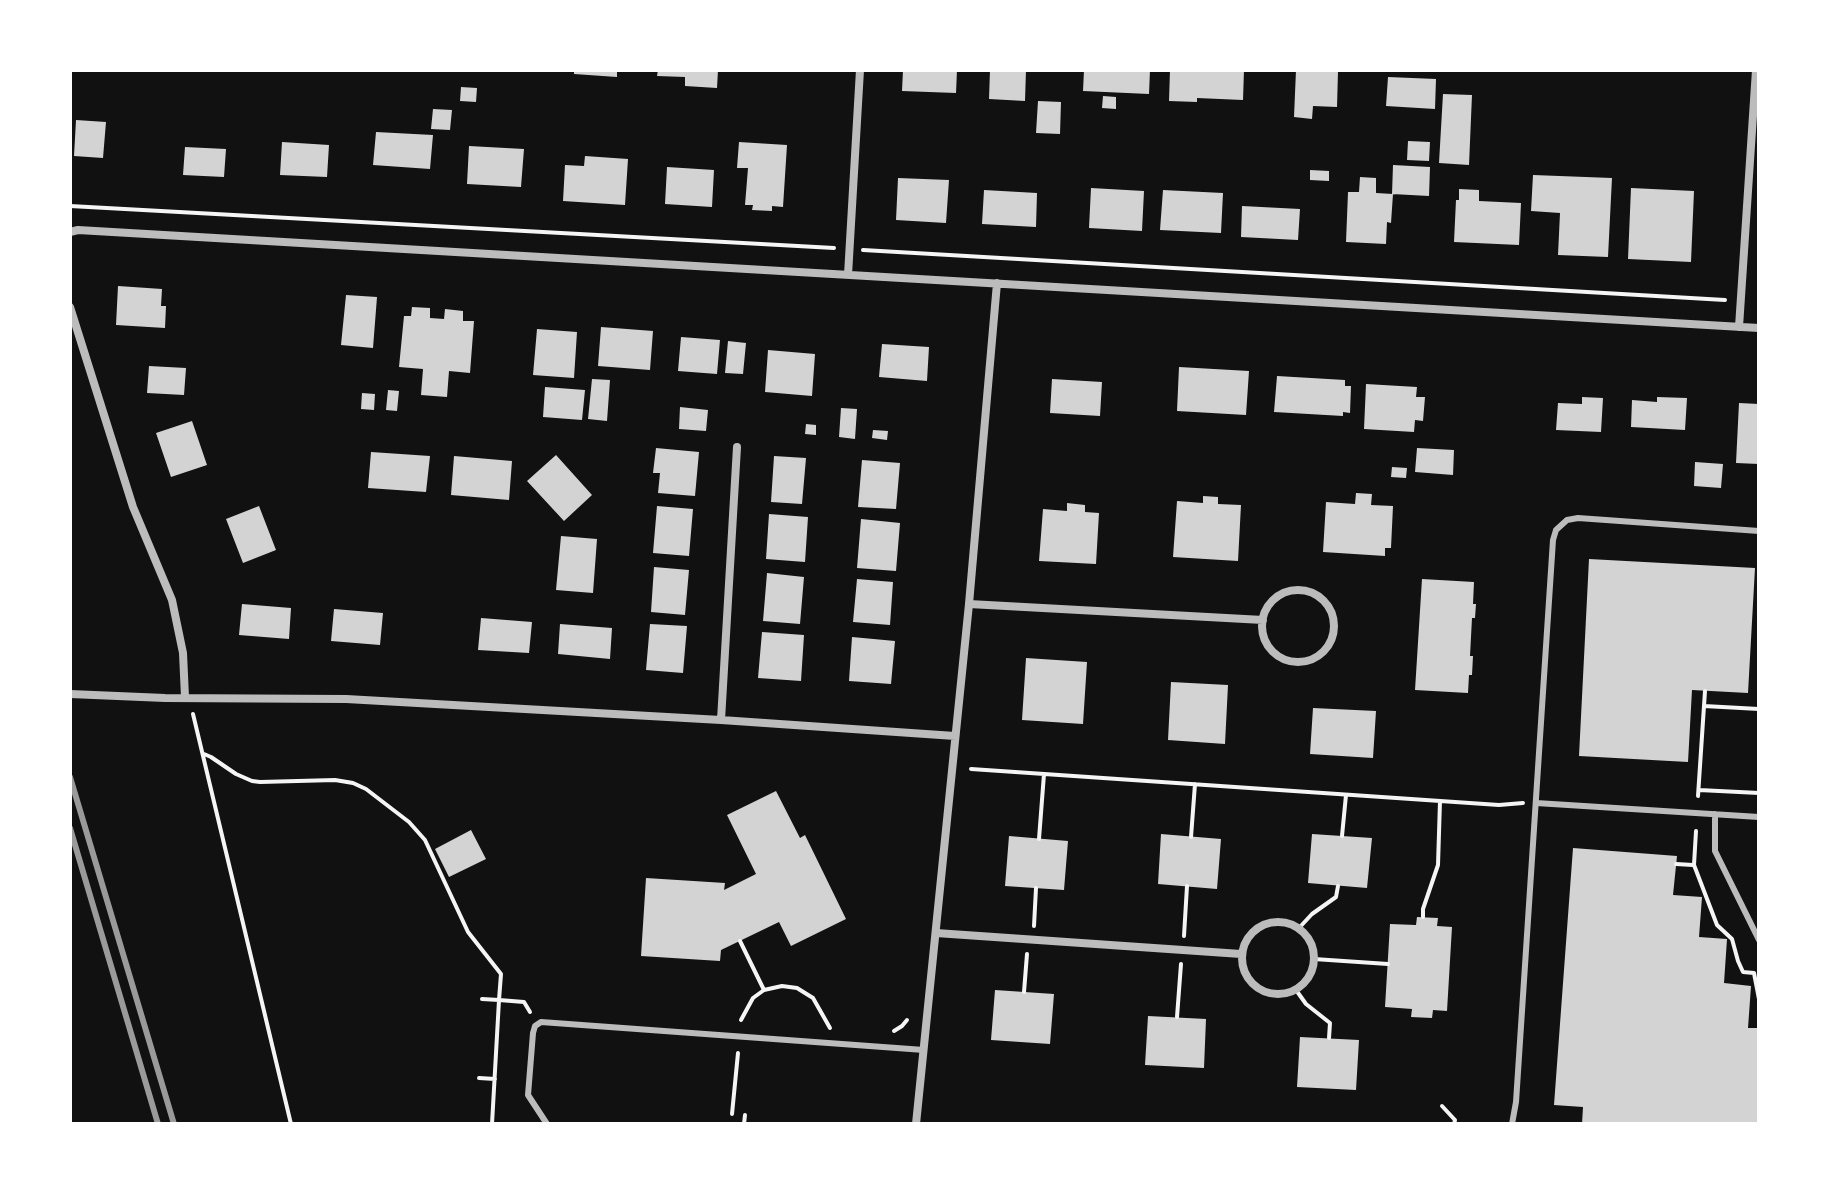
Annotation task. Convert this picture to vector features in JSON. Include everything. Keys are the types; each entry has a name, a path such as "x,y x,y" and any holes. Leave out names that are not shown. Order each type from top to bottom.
{"street":[{"path":"848,275 860,70"},
{"path":"1739,327 1756,70"},
{"path":"70,232 78,230 1759,328"},
{"path":"916,1124 969,604 997,283"},
{"path":"70,307 133,507 172,600 183,653 185,697"},
{"path":"721,720 737,447"},
{"path":"1294,590 1306,591 1316,595 1332,611 1334,635 1321,655 1297,663 1275,654 1267,645 1262,633 1263,620 1273,600 1294,590"},
{"path":"969,604 1263,620"},
{"path":"70,694 346,699 955,736"},
{"path":"1273,922 1285,922 1299,928 1311,943 1314,959 1310,975 1296,990 1277,995 1254,986 1242,964 1245,941 1262,925 1273,922"},
{"path":"936,933 1241,954"}],"lane":[{"path":"1512,1124 1516,1102 1553,540 1559,526 1567,520 1578,518 1759,531"},
{"path":"1536,803 1759,817"},
{"path":"1715,814 1715,851 1759,940"},
{"path":"547,1124 528,1095 533,1033 535,1026 541,1022 924,1050"}],"path":[{"path":"70,206 815,247"},
{"path":"880,251 1711,299"},
{"path":"1705,691 1698,793 1759,793"},
{"path":"1704,706 1759,709"},
{"path":"196,719 291,1124"},
{"path":"204,754 252,781 335,780 353,783 366,789 409,822 425,840 468,932 501,974 492,1124"},
{"path":"971,769 1499,805 1536,803"},
{"path":"1039,839 1044,774"},
{"path":"1191,837 1195,784"},
{"path":"1342,836 1346,794"},
{"path":"1423,917 1438,865 1440,801"},
{"path":"1696,831 1694,865 1717,925 1732,939 1743,972 1754,973 1758,998"},
{"path":"1676,864 1694,865"},
{"path":"1184,932 1187,886"},
{"path":"1299,928 1336,897 1338,886"},
{"path":"1705,890 1715,887"},
{"path":"1034,922 1036,888"},
{"path":"1702,903 1710,904"},
{"path":"1728,934 1739,934"},
{"path":"740,941 764,990"},
{"path":"1727,947 1733,948"},
{"path":"1314,959 1388,964"},
{"path":"1024,992 1026,960"},
{"path":"1177,1017 1181,970"},
{"path":"741,1020 749,1004 764,990 782,986 803,991 813,998 827,1025 834,1030"},
{"path":"1296,990 1306,1004 1330,1023 1329,1038"},
{"path":"1751,995 1758,998"},
{"path":"482,999 524,1002"},
{"path":"885,1033 898,1029 907,1020"},
{"path":"732,1114 738,1053"},
{"path":"479,1078 495,1079"},
{"path":"1442,1106 1455,1120 1454,1124"},
{"path":"744,1124 745,1115"}],"building":[{"path":"574,70 617,70 617,77 574,74"},
{"path":"658,70 718,70 717,88 685,86 685,77 657,76"},
{"path":"903,70 957,70 956,93 902,91"},
{"path":"990,70 1026,70 1025,101 989,99"},
{"path":"1084,70 1150,70 1149,94 1083,91"},
{"path":"1170,70 1244,70 1243,100 1197,98 1197,102 1169,101"},
{"path":"1296,70 1338,71 1337,107 1313,106 1312,119 1294,117"},
{"path":"1388,77 1436,79 1435,109 1386,106"},
{"path":"461,87 477,88 476,102 460,101"},
{"path":"1443,94 1472,95 1469,165 1439,163"},
{"path":"1103,96 1116,97 1116,109 1102,108"},
{"path":"1038,101 1061,102 1060,134 1036,133"},
{"path":"433,109 452,110 450,130 431,129"},
{"path":"76,120 106,122 103,158 74,156"},
{"path":"376,132 433,135 430,169 373,165"},
{"path":"1408,141 1430,142 1429,161 1407,160"},
{"path":"282,142 329,145 327,177 280,175"},
{"path":"739,142 787,145 783,207 772,206 772,211 752,210 753,205 745,205 748,168 737,168"},
{"path":"469,146 524,149 521,187 467,184"},
{"path":"185,147 226,149 224,177 183,175"},
{"path":"585,156 628,159 625,205 563,201 565,165 584,166"},
{"path":"1393,165 1430,167 1429,196 1392,194"},
{"path":"667,167 714,170 712,207 665,204"},
{"path":"1310,170 1329,171 1329,181 1310,180"},
{"path":"1533,175 1612,178 1608,257 1558,255 1560,213 1531,211"},
{"path":"1360,177 1376,178 1376,193 1393,194 1386,244 1346,242 1348,192 1359,192"},
{"path":"898,178 949,180 946,223 896,220"},
{"path":"1091,188 1144,191 1142,231 1089,228"},
{"path":"1631,188 1694,191 1691,262 1628,259"},
{"path":"1459,189 1479,190 1479,201 1521,203 1519,245 1454,242"},
{"path":"984,190 1037,193 1036,227 982,224"},
{"path":"1163,190 1223,193 1221,233 1160,230"},
{"path":"1242,206 1300,209 1298,240 1241,237"},
{"path":"118,286 162,289 161,306 166,306 165,328 116,325"},
{"path":"346,295 377,297 373,348 341,345"},
{"path":"412,307 430,308 430,318 444,319 445,309 463,311 463,321 474,321 470,373 449,371 447,397 421,395 423,369 399,367 404,316 411,316"},
{"path":"601,327 653,331 650,370 598,366"},
{"path":"537,329 577,332 574,378 533,375"},
{"path":"681,337 720,340 717,374 678,371"},
{"path":"728,341 746,343 743,374 725,373"},
{"path":"882,344 929,347 927,381 879,377"},
{"path":"768,350 815,354 812,396 765,392"},
{"path":"149,366 186,368 184,395 147,393"},
{"path":"1179,367 1249,371 1246,415 1177,411"},
{"path":"1277,376 1345,380 1345,386 1351,386 1350,413 1343,412 1343,416 1274,412"},
{"path":"592,379 610,380 607,421 588,419"},
{"path":"1052,379 1102,382 1100,416 1050,413"},
{"path":"1366,384 1417,387 1416,397 1425,397 1423,421 1415,420 1414,432 1364,429"},
{"path":"545,387 585,390 582,420 543,417"},
{"path":"388,390 399,391 397,411 386,410"},
{"path":"362,393 375,394 374,410 361,409"},
{"path":"1582,397 1603,398 1601,432 1556,430 1558,403 1582,404"},
{"path":"1657,397 1687,398 1685,430 1631,427 1632,400 1657,402"},
{"path":"1739,403 1759,404 1759,464 1736,463"},
{"path":"680,407 708,410 706,431 679,429"},
{"path":"841,408 857,409 855,439 839,437"},
{"path":"192,421 207,465 171,477 156,433"},
{"path":"806,424 816,425 816,435 805,434"},
{"path":"873,430 888,431 887,440 872,438"},
{"path":"656,448 699,452 695,496 658,493 660,473 653,473"},
{"path":"1417,448 1454,450 1453,475 1415,472"},
{"path":"371,452 430,456 426,492 368,488"},
{"path":"556,455 592,495 564,521 527,481"},
{"path":"454,456 512,461 509,500 451,495"},
{"path":"774,456 806,458 802,504 771,502"},
{"path":"862,460 900,463 896,509 858,507"},
{"path":"1695,462 1723,464 1721,488 1694,486"},
{"path":"1392,467 1407,468 1406,478 1391,477"},
{"path":"1356,493 1372,494 1371,505 1393,506 1391,548 1385,548 1385,556 1323,552 1326,502 1355,504"},
{"path":"1203,496 1218,497 1218,504 1241,505 1238,561 1173,557 1177,501 1203,503"},
{"path":"1067,503 1085,505 1085,512 1099,513 1096,564 1039,561 1043,509 1067,511"},
{"path":"259,506 276,550 243,563 226,519"},
{"path":"657,506 693,509 689,556 653,553"},
{"path":"769,514 808,517 805,562 766,559"},
{"path":"861,519 900,523 896,571 857,568"},
{"path":"561,536 597,539 593,593 556,590"},
{"path":"1589,559 1755,568 1748,693 1692,690 1688,762 1579,756"},
{"path":"654,567 689,570 685,615 651,612"},
{"path":"767,573 804,577 800,624 763,621"},
{"path":"857,579 893,582 890,625 853,622"},
{"path":"1422,579 1474,582 1473,604 1476,604 1475,618 1472,618 1472,675 1469,675 1468,693 1415,690"},
{"path":"242,604 291,608 289,639 239,635"},
{"path":"334,609 383,613 380,645 331,641"},
{"path":"481,618 532,622 529,653 478,650"},
{"path":"560,624 612,628 610,659 558,654"},
{"path":"650,624 687,626 683,673 646,670"},
{"path":"762,632 804,635 801,681 758,678"},
{"path":"852,637 895,641 891,684 849,681"},
{"path":"1026,658 1087,662 1083,724 1022,720"},
{"path":"1171,682 1228,685 1225,744 1168,740"},
{"path":"1313,708 1376,711 1373,758 1310,754"},
{"path":"776,791 800,838 805,835 846,919 791,946 779,922 721,950 720,961 641,956 646,878 725,883 724,890 756,874 727,815"},
{"path":"471,830 486,859 449,877 435,849"},
{"path":"1161,834 1221,839 1217,889 1158,884"},
{"path":"1312,834 1372,838 1367,888 1308,883"},
{"path":"1009,836 1068,841 1064,890 1005,886"},
{"path":"1573,848 1677,856 1673,895 1702,897 1699,937 1727,939 1724,983 1751,986 1748,1028 1759,1028 1759,1124 1582,1124 1583,1107 1554,1105"},
{"path":"1417,917 1438,918 1437,926 1452,927 1447,1011 1433,1010 1432,1018 1411,1017 1412,1009 1385,1007 1390,924 1416,925"},
{"path":"995,990 1054,994 1050,1044 991,1040"},
{"path":"1148,1016 1206,1019 1204,1068 1145,1065"},
{"path":"1300,1037 1359,1040 1356,1090 1297,1087"}],"railway":[{"path":"70,777 174,1124"},
{"path":"70,828 158,1124"}]}
